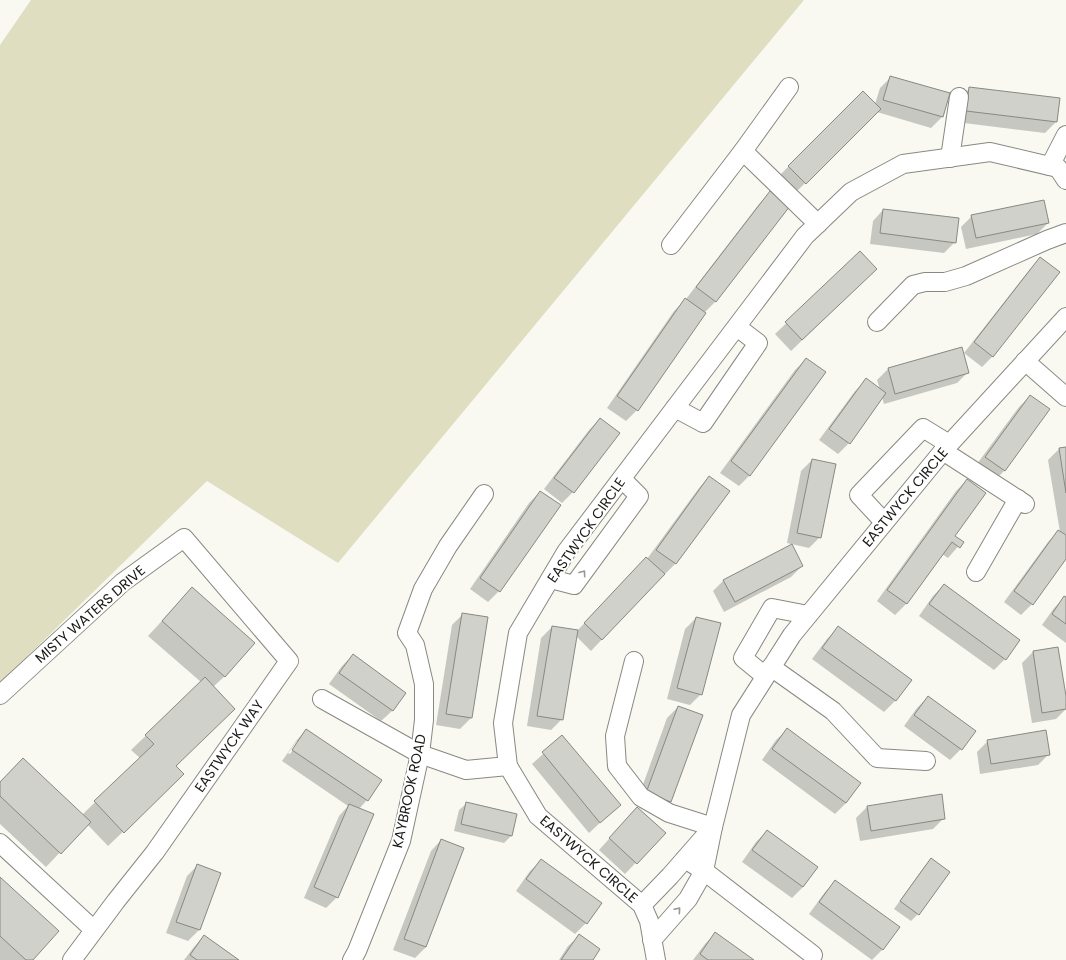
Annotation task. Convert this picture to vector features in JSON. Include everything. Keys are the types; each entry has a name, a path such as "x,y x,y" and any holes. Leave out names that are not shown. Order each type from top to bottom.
{"street":[{"path":"671,245 743,151 789,87"},
{"path":"950,158 959,96"},
{"path":"1050,166 1066,135"},
{"path":"743,151 818,224"},
{"name":"EASTWYCK CIRCLE","path":"1066,180 1058,168 990,152 903,164 851,192 805,236 566,552 518,632 503,723 508,766 538,816 642,905 713,827 741,715 792,634 946,447 1066,317"},
{"path":"877,322 913,285 925,282 946,282 966,276 1047,240 1066,234"},
{"path":"675,408 703,423 758,343 737,327"},
{"path":"1026,361 1066,397"},
{"path":"884,522 859,495 923,428 946,447 1022,501 976,572"},
{"path":"550,579 574,585 639,496 622,479"},
{"name":"KAYBROOK ROAD","path":"352,960 401,841 420,754 424,720 424,684 416,645 407,633 424,589 448,546 484,494"},
{"name":"MISTY WATERS DRIVE","path":"0,695 123,582 184,538"},
{"name":"EASTWYCK WAY","path":"72,960 155,852 289,661 184,538"},
{"path":"808,615 772,608 743,658 768,671 833,711 877,758 926,761"},
{"path":"634,661 615,736 617,766 640,797 669,813 713,827 704,870 688,899 652,940"},
{"path":"322,699 420,754 466,770 508,766"},
{"path":"0,843 94,930"},
{"path":"685,859 704,870 813,956"},
{"path":"642,905 648,921 656,960"}],"green space":[{"path":"31,0 804,0 338,563 207,481 0,683 0,45"}],"building":[{"path":"890,76 950,93 943,117 883,100"},
{"path":"969,87 1060,98 1057,122 966,111"},
{"path":"863,91 881,109 806,184 788,166"},
{"path":"770,191 790,206 716,302 696,287"},
{"path":"1044,200 1049,223 976,238 971,215"},
{"path":"883,209 959,218 956,243 880,233"},
{"path":"860,251 877,269 802,340 785,322"},
{"path":"1040,257 1060,272 993,357 974,342"},
{"path":"685,298 706,313 638,411 617,396"},
{"path":"962,347 969,373 895,394 888,368"},
{"path":"806,358 826,372 750,476 731,461"},
{"path":"866,378 886,393 850,444 829,429"},
{"path":"1030,395 1050,409 1005,471 985,457"},
{"path":"600,418 620,433 574,493 554,478"},
{"path":"1066,447 1066,493 1059,448"},
{"path":"812,459 836,464 821,538 797,533"},
{"path":"709,476 730,491 676,564 656,550"},
{"path":"967,479 986,493 955,536 964,542 960,548 952,542 907,604 887,590"},
{"path":"540,491 561,505 500,592 480,578"},
{"path":"1058,530 1066,535 1066,559 1033,605 1014,591"},
{"path":"792,544 803,566 735,602 723,580"},
{"path":"646,557 665,574 602,640 584,623"},
{"path":"944,584 1020,640 1006,660 929,604"},
{"path":"192,587 255,643 225,677 162,621"},
{"path":"1064,596 1066,597 1066,624 1052,614"},
{"path":"462,613 488,617 472,718 446,714"},
{"path":"696,617 721,623 702,695 677,688"},
{"path":"552,626 578,630 563,720 537,716"},
{"path":"838,626 912,680 896,701 822,648"},
{"path":"1058,647 1066,696 1066,709 1042,713 1033,651"},
{"path":"353,654 406,693 393,711 339,673"},
{"path":"205,677 235,709 176,766 184,774 124,833 94,801 154,744 145,735"},
{"path":"928,696 976,731 962,750 914,715"},
{"path":"678,706 703,715 671,802 646,793"},
{"path":"787,728 861,783 846,803 772,749"},
{"path":"306,729 382,780 368,801 292,750"},
{"path":"1046,730 1050,755 991,764 987,740"},
{"path":"562,735 621,805 600,823 542,752"},
{"path":"23,758 91,822 61,854 0,796 0,782"},
{"path":"942,794 945,819 871,831 867,806"},
{"path":"466,802 517,814 512,836 461,824"},
{"path":"349,804 374,814 338,898 314,887"},
{"path":"637,807 666,833 637,864 609,838"},
{"path":"767,830 818,867 803,887 752,850"},
{"path":"441,839 464,848 426,947 404,939"},
{"path":"931,858 950,872 919,915 900,901"},
{"path":"541,859 602,903 587,924 526,879"},
{"path":"197,864 221,873 200,930 176,922"},
{"path":"0,877 59,931 33,960 26,960 0,936"},
{"path":"835,880 900,927 883,950 819,902"},
{"path":"715,932 754,960 708,960 700,954"},
{"path":"579,934 600,949 593,960 561,960"},
{"path":"204,935 239,960 197,960 190,955"}]}
